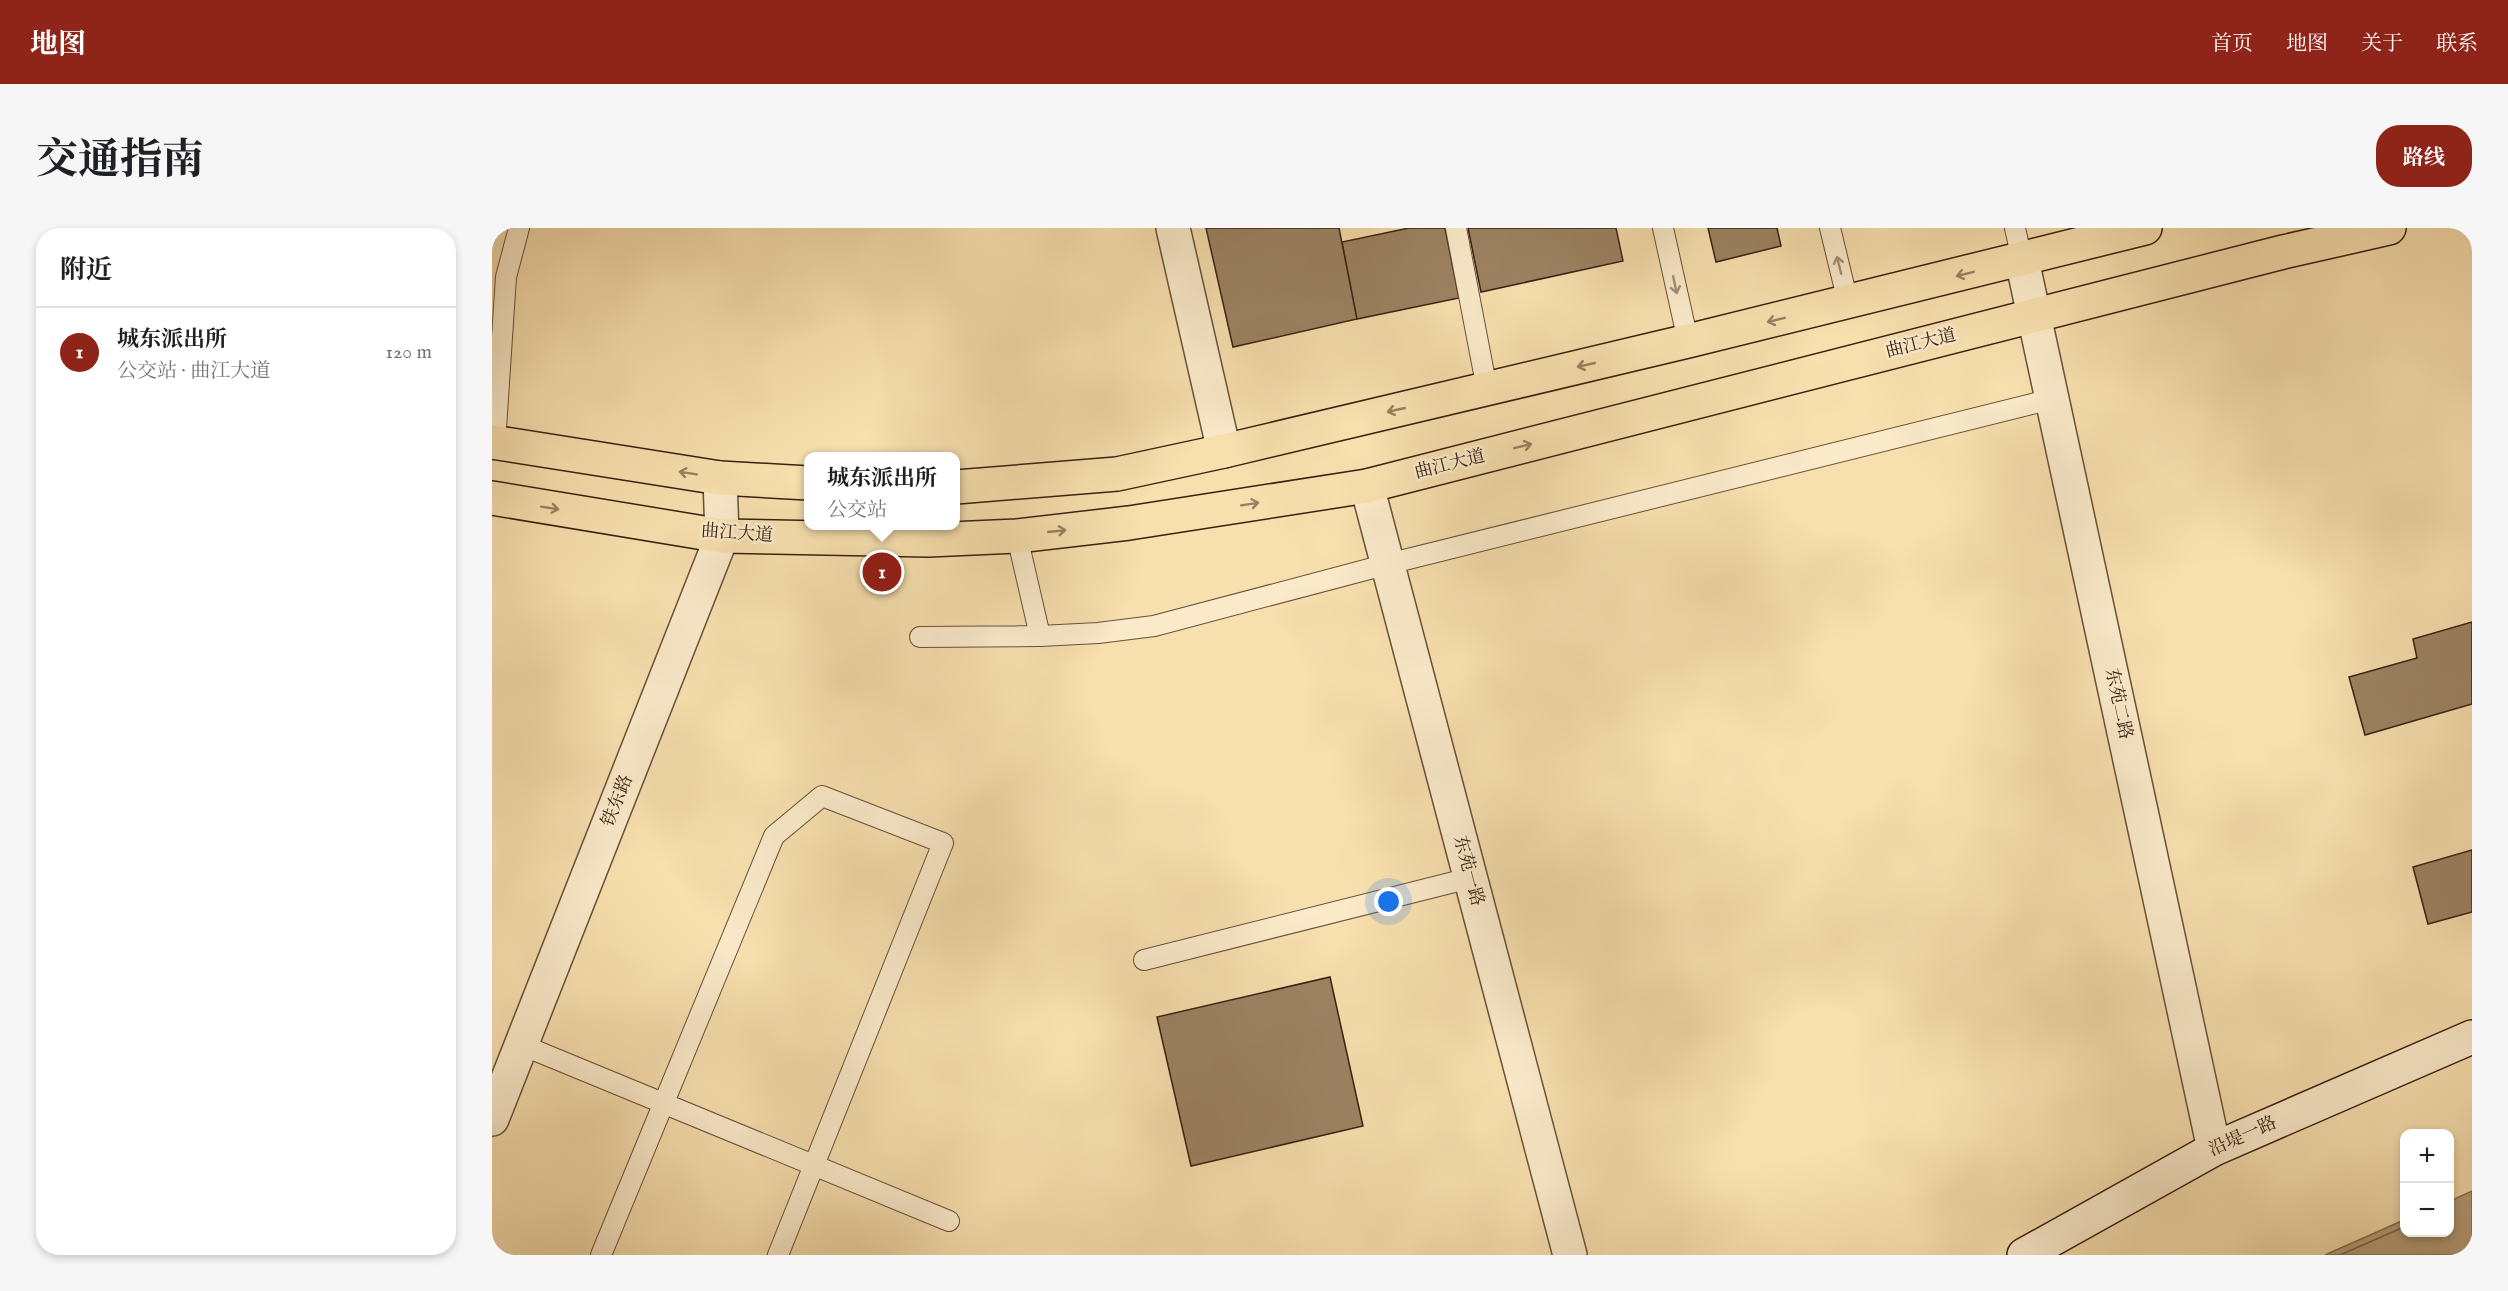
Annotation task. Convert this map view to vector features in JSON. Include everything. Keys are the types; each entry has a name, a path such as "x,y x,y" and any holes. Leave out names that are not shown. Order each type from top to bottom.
{"main road":[{"path":"960,487 1117,474 1224,451 1688,341 2145,228"},
{"name":"曲江大道","path":"492,498 722,536 928,540 1017,536 1129,523 1367,486 2283,252 2389,228"},
{"path":"493,442 720,478 804,483"}],"street":[{"path":"1173,228 1224,451"},
{"name":"东苑二路","path":"2022,260 2214,1149"},
{"name":"铁东路","path":"492,1119 722,536 720,478"},
{"name":"东苑一路","path":"1367,486 1570,1255"},
{"name":"沿堤一路","path":"2024,1255 2214,1149 2472,1037"}],"lane":[{"path":"493,442 506,277 519,228"},
{"path":"1456,228 1487,389"},
{"path":"1663,228 1688,341"},
{"path":"1830,228 1848,302"},
{"path":"2015,228 2022,260"},
{"path":"920,638 1040,636 1098,633 1154,626 1388,564 2052,399"},
{"path":"1017,536 1040,636"},
{"path":"601,1255 774,836 822,796 943,843 778,1255"},
{"path":"1144,960 1470,878"},
{"path":"522,1045 949,1221"}],"water":[{"path":"2472,1191 2472,1255 2325,1255 2400,1222 2400,1237 2454,1237 2454,1199"}],"building":[{"path":"1206,228 1339,228 1357,319 1233,347"},
{"path":"1409,228 1445,228 1459,298 1357,319 1342,242"},
{"path":"1468,228 1616,228 1623,261 1481,292"},
{"path":"1708,228 1777,228 1781,246 1716,262"},
{"path":"2472,622 2472,704 2365,735 2349,677 2417,658 2413,639"},
{"path":"2472,850 2472,912 2428,924 2413,867"},
{"path":"1330,977 1363,1126 1191,1166 1157,1017"}],"place":[{"name":"城东派出所","path":"882,572"}]}
